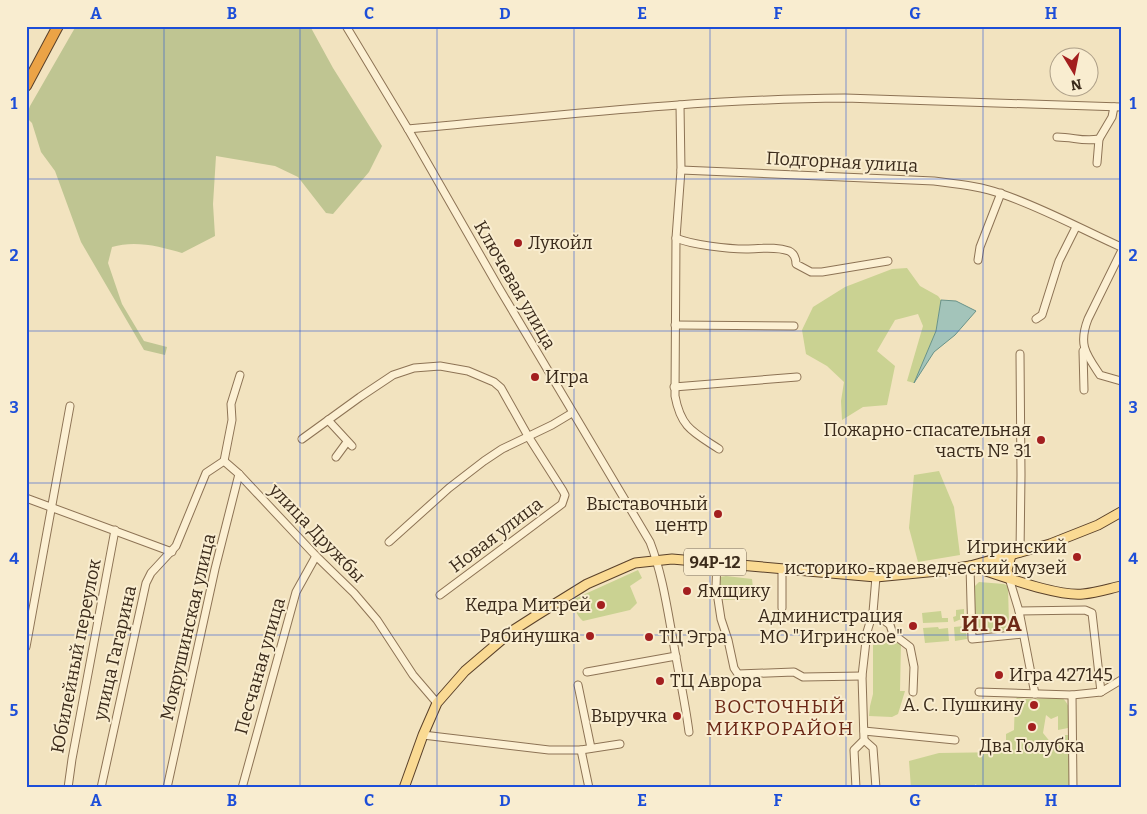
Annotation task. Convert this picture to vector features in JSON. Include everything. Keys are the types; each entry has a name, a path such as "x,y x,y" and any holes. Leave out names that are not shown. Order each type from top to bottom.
{"highway":[{"path":"26,86 58,26"}],"main road":[{"name":"94Р-12","path":"404,788 437,703 465,670 512,631 587,584 635,563 672,559 876,577 938,571 970,566 1074,535 1121,512"},
{"path":"1009,578 1007,563 1011,555"},
{"path":"970,566 1049,589 1082,594 1121,586"}],"street":[{"name":"Ключевая улица","path":"346,26 408,129 498,288 650,542 657,560 685,697 689,732"},
{"path":"408,129 680,105 804,98 1117,107 1098,138 1097,163"},
{"path":"680,105 681,170 676,238 674,387 678,410 687,427 719,449"},
{"path":"1057,137 1068,137 1085,141 1098,138"},
{"name":"Подгорная улица","path":"681,170 934,181 964,185 1000,193 1033,206 1121,247"},
{"path":"978,260 980,247 1000,193"},
{"path":"1036,319 1042,316 1059,261 1076,227"},
{"path":"676,238 685,242 744,249 774,248 791,252 796,259 796,264 811,272 822,272 888,261"},
{"path":"1084,390 1084,328 1121,252"},
{"path":"675,325 794,326"},
{"path":"1084,348 1100,375 1121,381"},
{"path":"1020,354 1022,475 1020,552"},
{"path":"302,439 393,375 414,368 440,366 468,371 494,382 501,388 528,436"},
{"path":"224,461 232,420 231,404 240,375"},
{"path":"674,387 797,377"},
{"path":"26,647 70,406"},
{"path":"389,542 449,488 502,449 572,413"},
{"path":"328,420 350,444 336,458"},
{"name":"Новая улица","path":"440,595 562,504 565,495 528,436"},
{"name":"улица Дружбы","path":"224,461 239,474 316,556 354,593 377,620 413,675 437,703"},
{"name":"улица Гагарина","path":"101,788 146,583 151,573 172,552 206,473 224,461"},
{"name":"Мокрушинская улица","path":"168,788 215,569 239,474"},
{"path":"26,498 53,506 172,552"},
{"name":"Юбилейный переулок","path":"68,788 115,530"},
{"name":"Песчаная улица","path":"242,788 296,592 316,556"},
{"path":"717,562 716,586 721,619 734,668 738,674 794,672 803,677 862,676"},
{"path":"970,566 972,639 1023,634"},
{"path":"782,569 782,608"},
{"path":"856,788 854,750 864,740 862,676 876,577"},
{"path":"1009,578 1019,611 1035,694"},
{"path":"1019,611 1085,610 1092,613 1101,692"},
{"path":"872,612 890,625 894,634 910,647 914,666 913,692"},
{"path":"587,672 676,656"},
{"path":"979,692 1072,695 1101,692 1121,680"},
{"path":"578,685 591,748"},
{"path":"1072,695 1073,788"},
{"path":"864,731 955,740"},
{"path":"423,735 549,750 581,750 620,744"},
{"path":"864,740 873,748 876,788"},
{"path":"581,750 589,788"}],"green space":[{"path":"76,26 310,26 333,68 382,146 369,172 333,214 326,213 298,177 275,166 216,156 213,204 215,236 182,253 156,246 138,244 112,247 108,263 122,304 144,341 167,347 165,355 144,350 81,242 55,171 41,152 32,123 26,117 30,106"},
{"path":"907,268 920,286 938,296 941,300 936,331 914,383 907,381 923,326 918,314 895,320 877,351 895,366 887,405 863,407 842,420 841,401 844,382 827,366 806,354 802,330 813,307 845,287 892,269"},
{"path":"939,471 954,507 960,555 918,562 909,528 914,475"},
{"path":"638,570 642,578 630,586 637,603 630,610 583,621 577,614 574,599"},
{"path":"720,577 752,579 754,599 724,600 720,596 718,580"},
{"path":"979,582 1008,586 1009,626 1006,630 981,632 975,626 974,587"},
{"path":"964,609 964,618 954,622 953,617 956,616 956,610"},
{"path":"941,611 942,618 948,618 948,622 923,623 922,613"},
{"path":"965,626 967,639 955,641 954,627"},
{"path":"938,627 939,629 948,628 949,641 925,643 923,628"},
{"path":"873,639 893,640 901,643 900,691 905,691 898,714 892,717 869,716 873,694"},
{"path":"1017,698 1062,698 1069,707 1070,720 1068,728 1058,730 1058,716 1051,719 1046,715 1043,733 1056,749 1059,748 1058,744 1062,742 1065,735 1069,735 1071,760 1069,766 1069,788 978,788 976,784 971,788 911,788 909,761 939,753 1006,752 1006,734 1014,730 1015,700"}],"water":[{"path":"941,300 956,301 976,311 955,335 934,352 914,383 936,331"}],"place":[{"name":"Лукойл","path":"518,243"},
{"name":"Игра","path":"535,377"},
{"name":"Пожарно-спасательная часть № 31","path":"1041,440"},
{"name":"Выставочный центр","path":"718,514"},
{"name":"Игринский историко-краеведческий музей","path":"1077,557"},
{"name":"Ямщику","path":"687,591"},
{"name":"Кедра Митрей","path":"601,605"},
{"name":"Администрация МО \"Игринское\"","path":"913,626"},
{"name":"Рябинушка","path":"590,636"},
{"name":"ТЦ Эгра","path":"649,637"},
{"name":"Игра 427145","path":"999,675"},
{"name":"ТЦ Аврора","path":"660,681"},
{"name":"А. С. Пушкину","path":"1034,705"},
{"name":"Выручка","path":"677,716"},
{"name":"Два Голубка","path":"1032,727"}],"district":[{"name":"ИГРА","path":"992,623"},
{"name":"ВОСТОЧНЫЙ МИКРОРАЙОН","path":"780,717"}]}
